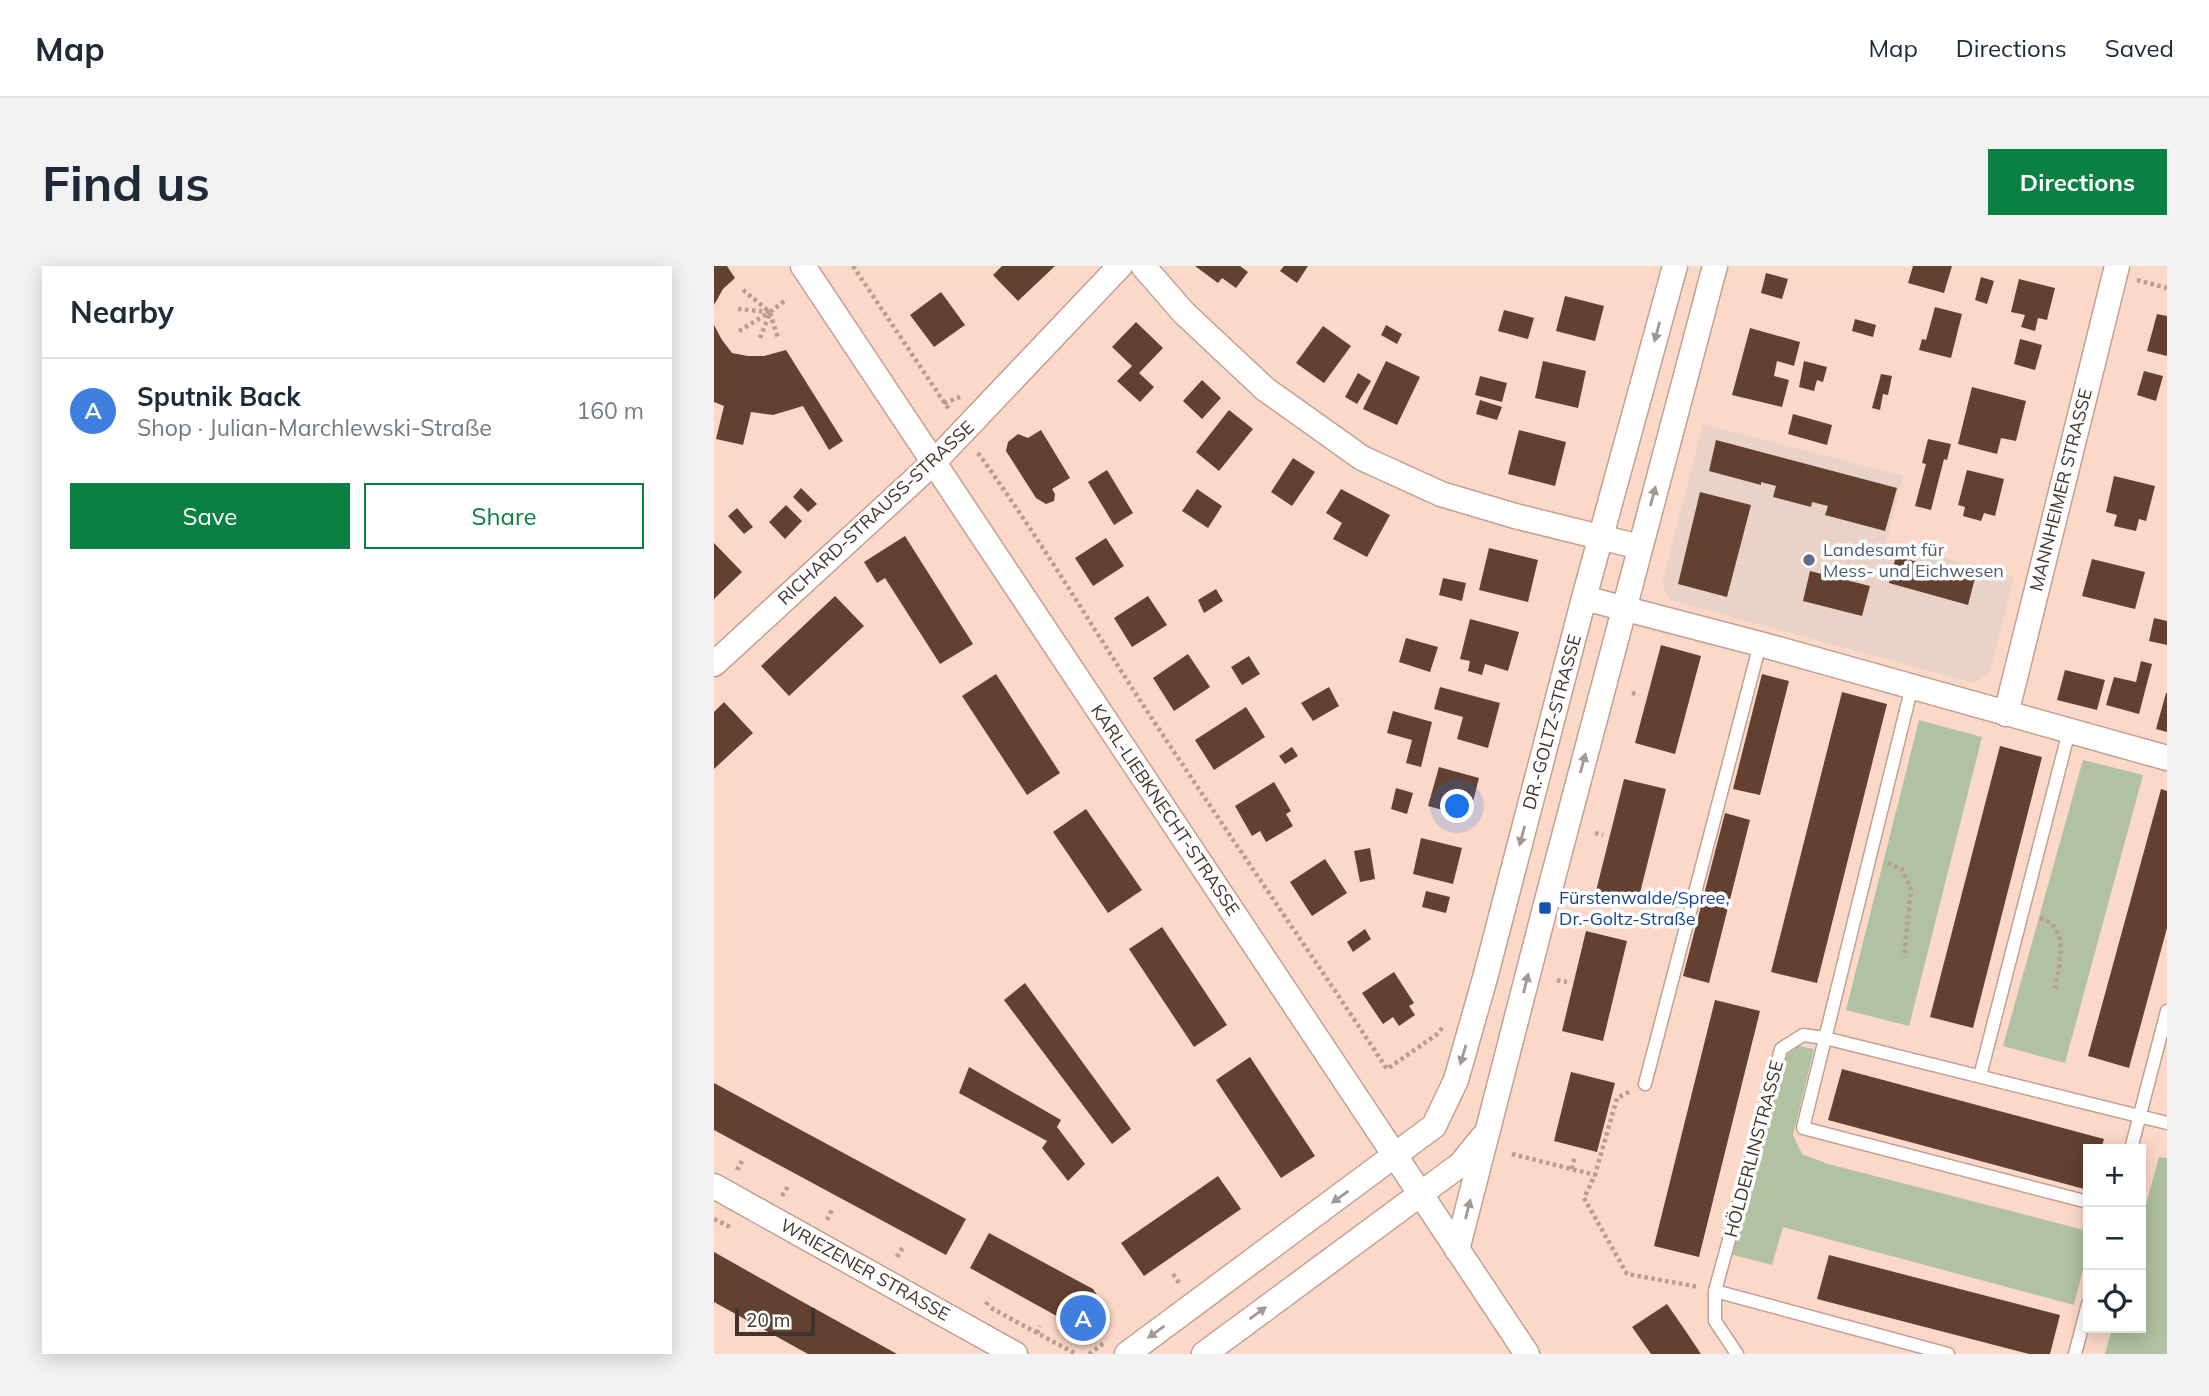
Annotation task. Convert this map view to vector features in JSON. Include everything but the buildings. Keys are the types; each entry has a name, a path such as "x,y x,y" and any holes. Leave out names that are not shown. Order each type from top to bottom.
{"street":[{"name":"KARL-LIEBKNECHT-STRASSE","path":"803,266 1527,1354"},
{"name":"RICHARD-STRAUSS-STRASSE","path":"714,664 934,462 1120,266"},
{"path":"1143,266 1184,313 1265,389 1362,458 1441,494 1640,547"},
{"name":"DR.-GOLTZ-STRASSE","path":"1127,1354 1434,1126 1456,1080 1485,978 1584,598 1675,266"},
{"path":"1457,1250 1623,608 1715,266"},
{"name":"MANNHEIMER STRASSE","path":"2006,714 2117,266"},
{"path":"1584,598 1760,644 2167,758"},
{"path":"1204,1354 1461,1164 1487,1132"},
{"name":"WRIEZENER STRASSE","path":"714,1186 1015,1354"}],"lane":[{"path":"1645,1084 1760,644"},
{"path":"1912,686 1803,1128 2083,1201"},
{"path":"1980,1076 2069,731"},
{"path":"2132,1144 2167,1011"},
{"name":"HÖLDERLINSTRASSE","path":"1737,1354 1715,1321 1715,1291 1781,1049 1803,1035 1825,1038"},
{"path":"1825,1038 2167,1123"},
{"path":"1715,1291 1948,1354"},
{"path":"2075,1354 2083,1323"}],"path":[{"path":"853,266 1011,498 1068,591 1172,749 1387,1069 1436,1035 1446,1024"},
{"path":"743,290 770,313 778,338"},
{"path":"738,331 770,313 787,299"},
{"path":"738,309 770,313"},
{"path":"760,338 770,313"},
{"path":"1632,693 1639,695"},
{"path":"1595,833 1603,835"},
{"path":"1870,859 1896,865 1908,878 1911,888 1904,957"},
{"path":"2022,913 2046,920 2057,928 2062,938 2055,991"},
{"path":"1557,980 1567,982"},
{"path":"1645,1084 1617,1098 1595,1175 1584,1198 1627,1274 1715,1291"},
{"path":"1512,1154 1595,1175"},
{"path":"1572,1169 1575,1156"},
{"path":"736,1171 742,1161"},
{"path":"782,1196 789,1185"},
{"path":"827,1220 833,1208"},
{"path":"897,1257 903,1247"},
{"path":"1173,1274 1183,1287"},
{"path":"986,1305 990,1299"},
{"path":"1037,1333 1040,1326"}],"shaded area":[{"name":"Landesamt für Mess- und Eichwesen","path":"1703,424 1903,476 1886,542 2014,577 1990,672 1973,683 1670,600 1662,584"}],"green space":[{"path":"1919,720 1982,737 1909,1026 1846,1010"},
{"path":"2083,760 2143,775 2065,1063 2003,1046"},
{"path":"1799,1046 1814,1049 1793,1135 1802,1154 1828,1164 2083,1230 2083,1270 2074,1305 1783,1227 1772,1265 1729,1254 1782,1058"},
{"path":"2159,1157 2167,1158 2167,1354 2105,1354 2111,1333 2146,1333 2146,1205"}],"place":[{"name":"Landesamt für Mess- und Eichwesen","path":"1809,560"},
{"name":"Fürstenwalde/Spree, Dr.-Goltz-Straße","path":"1545,908"},
{"name":"Sputnik Back","path":"1083,1318"}]}
